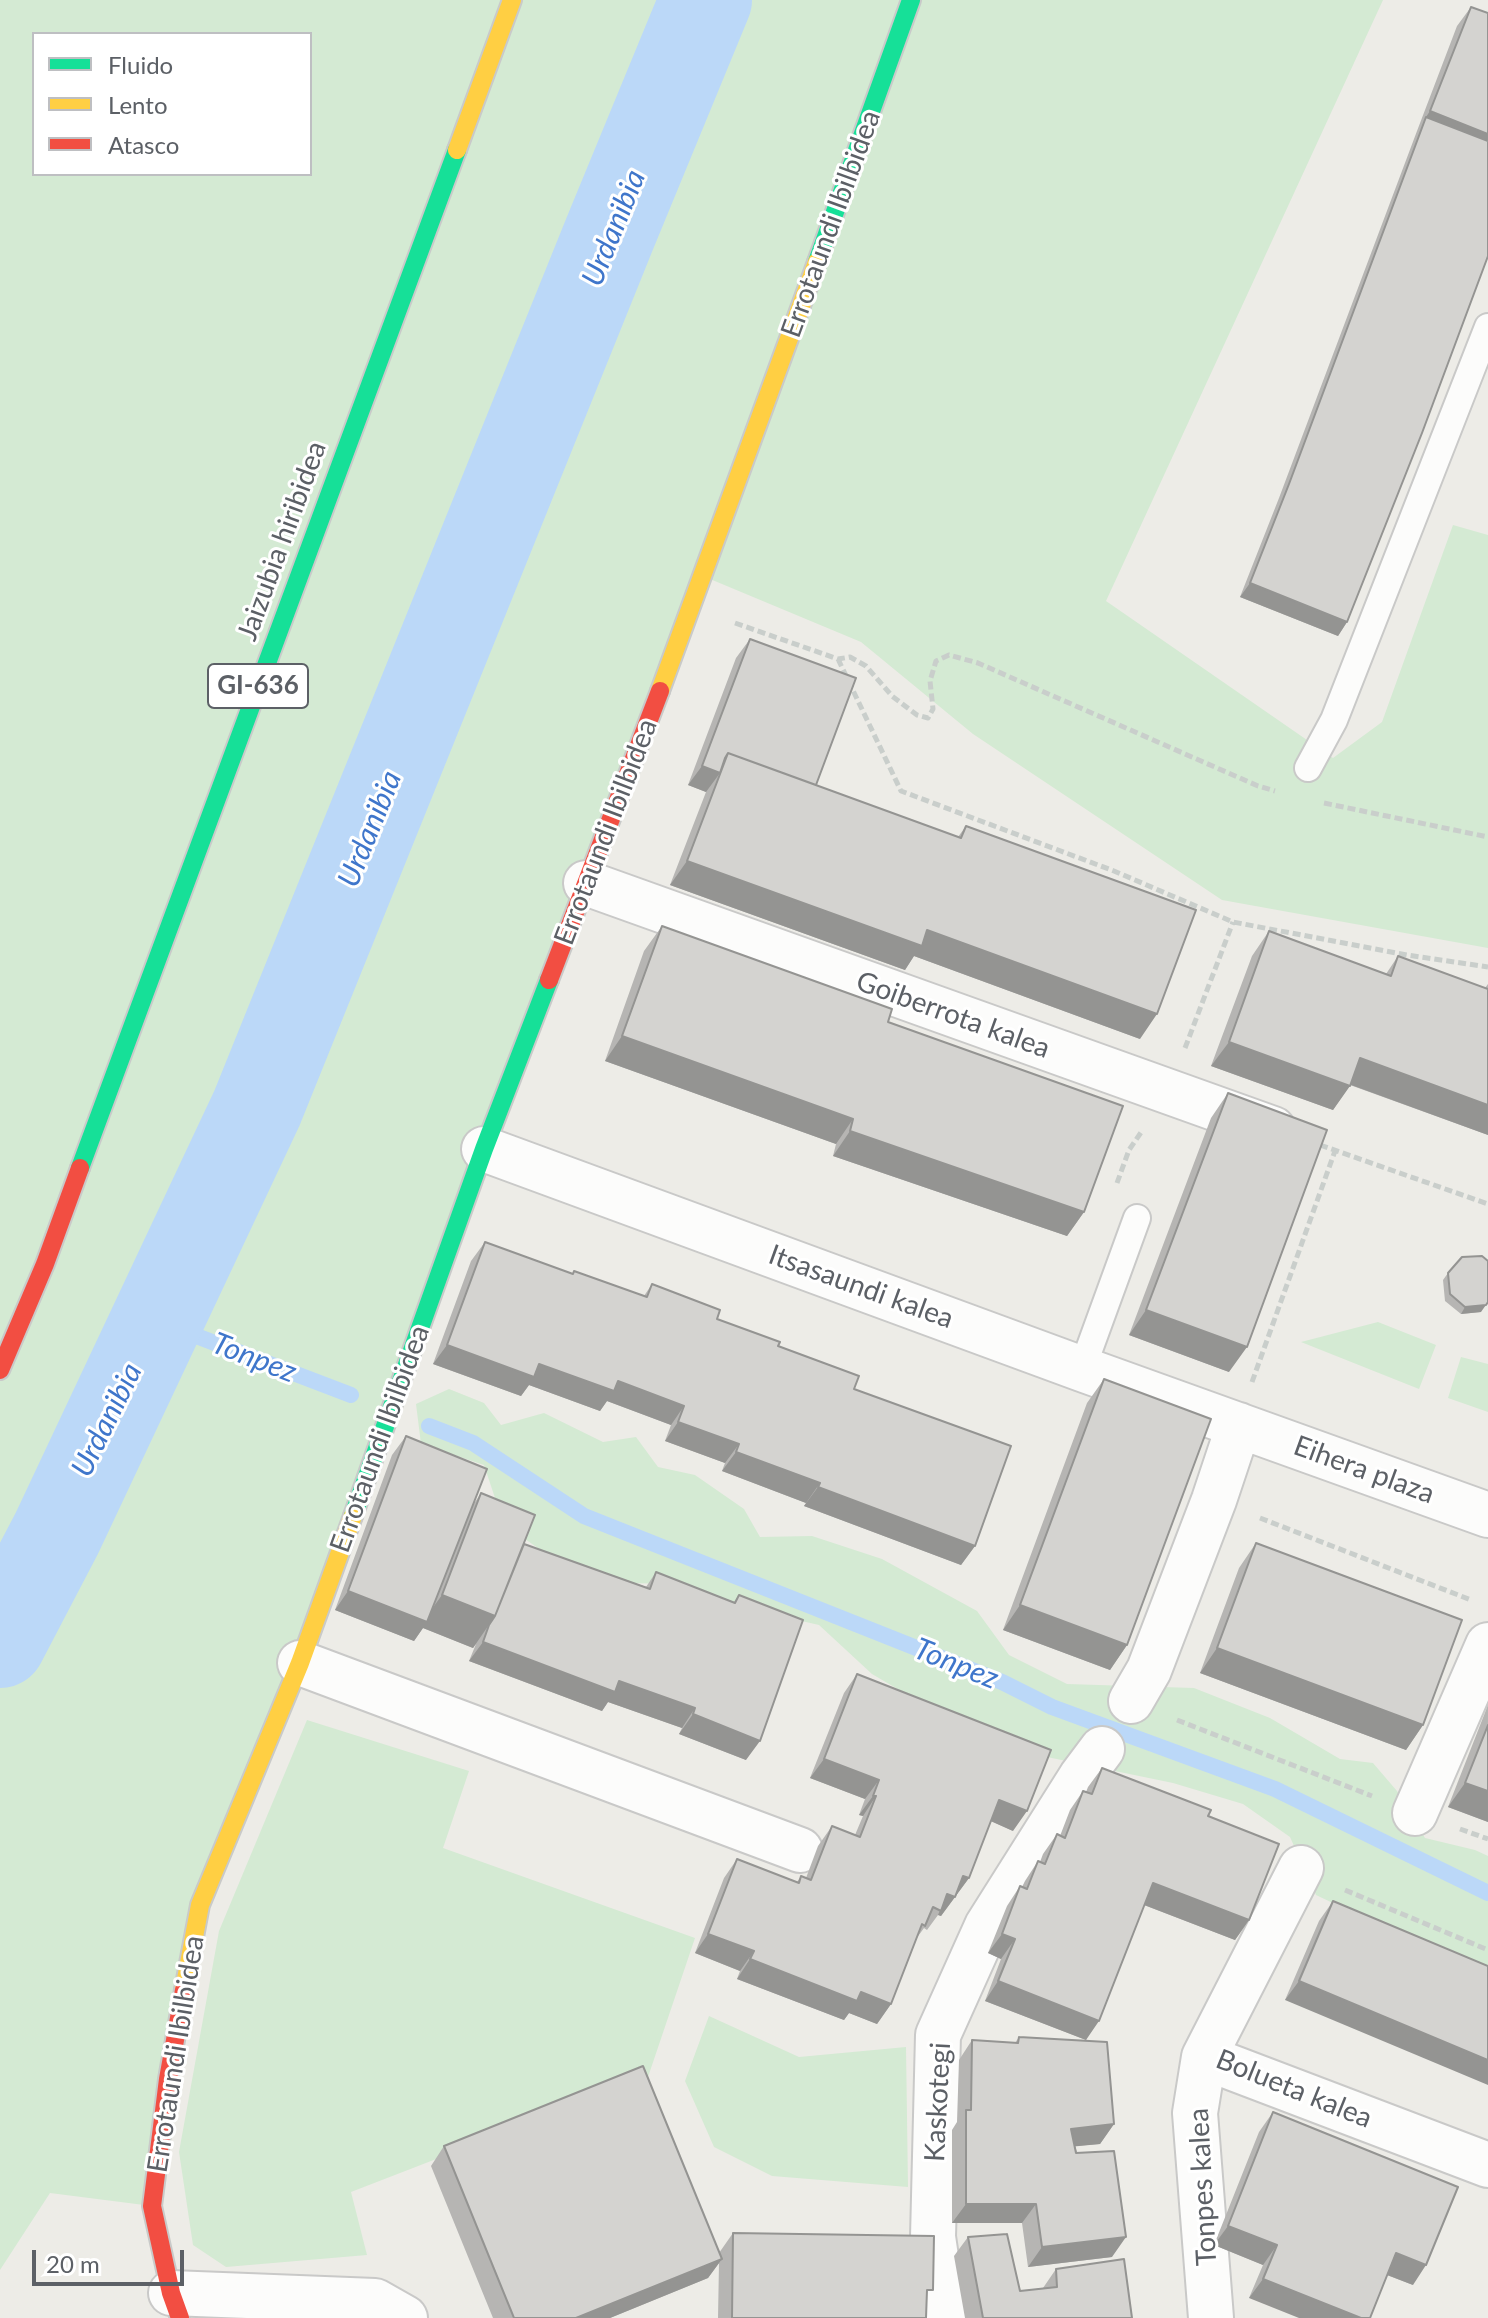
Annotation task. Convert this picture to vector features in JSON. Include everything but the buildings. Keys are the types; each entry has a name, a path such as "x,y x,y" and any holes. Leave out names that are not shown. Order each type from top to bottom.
{"street":[{"name":"Jaizubia hiribidea","path":"0,1370 45,1264 512,0"},
{"name":"Errotaundi Ibilbidea","path":"176,2305 152,2206 168,2079 200,1905 300,1663 484,1149 692,608 911,0"},
{"name":"Goiberrota kalea","path":"586,883 1328,1148"},
{"name":"Itsasaundi kalea","path":"484,1149 1239,1425"},
{"path":"1131,1701 1149,1670 1239,1425"},
{"name":"Eihera plaza","path":"1239,1425 1488,1515"},
{"path":"1415,1813 1488,1645"},
{"path":"300,1663 800,1850"},
{"name":"Kaskotegi","path":"945,2318 933,2237 938,2035 987,1926 1091,1763"},
{"name":"Bolueta kalea","path":"1301,1868 1204,2057 1488,2165"},
{"name":"Tonpes kalea","path":"1204,2057 1195,2113 1211,2318"},
{"path":"176,2305 375,2301 405,2318"}],"lane":[{"path":"1308,768 1334,720 1488,327"},
{"path":"1082,1369 1137,1218"}],"path":[{"path":"692,608 838,659 850,657 866,666 892,696 917,715 928,718 933,709 930,681 936,661 949,655 978,663 1258,786 1283,794"},
{"path":"838,659 901,791 1114,871 1233,922 1488,967"},
{"path":"1322,802 1488,837"},
{"path":"1112,1194 1129,1150 1169,1092 1233,922"},
{"path":"1239,1425 1328,1148 1488,1204"},
{"path":"1214,1500 1474,1601"},
{"path":"1131,1701 1415,1813"}],"green space":[{"path":"0,0 1383,0 1106,601 1333,758 1382,722 1453,525 1488,535 1488,948 1222,900 973,734 861,642 698,574 200,1905 152,2206 50,2193 0,2270"},
{"path":"1378,1322 1436,1345 1419,1389 1301,1342"},
{"path":"1461,1357 1488,1364 1488,1412 1448,1398"},
{"path":"449,1389 484,1403 501,1425 544,1413 603,1442 636,1437 658,1467 695,1475 744,1509 760,1537 812,1536 882,1559 977,1611 1009,1655 1067,1684 1194,1688 1270,1718 1340,1759 1373,1763 1397,1791 1425,1838 1488,1856 1488,1968 1447,1948 1381,1926 1316,1895 1290,1837 1243,1804 1173,1783 1047,1757 930,1708 872,1674 819,1625 754,1610 686,1584 620,1583 562,1565 525,1539 498,1507 484,1465 421,1444 416,1404"},
{"path":"307,1720 469,1771 443,1848 695,1938 648,2077 351,2192 367,2255 226,2267 193,2245 179,2152 219,1931"},
{"path":"709,2016 799,2057 906,2047 908,2187 772,2176 714,2147 685,2081"}],"waterway":[{"name":"Urdanibia","path":"0,1642 57,1533 257,1108 706,0"},
{"name":"Tonpez","path":"157,1321 351,1395"},
{"name":"Tonpez","path":"429,1426 473,1443 584,1516 1002,1682 1052,1707 1275,1789 1488,1893"}],"traffic: fast":[{"path":"817,262 911,0"},
{"path":"80,1168 457,150"},
{"path":"353,1516 484,1149 549,980"}],"traffic: slow":[{"path":"457,150 512,0"},
{"path":"660,691 817,262"},
{"path":"184,1990 200,1905 300,1663 353,1516"}],"traffic: jam":[{"path":"549,980 660,691"},
{"path":"0,1370 45,1264 80,1168"},
{"path":"180,2318 171,2293 152,2206 168,2079 184,1990"}]}
